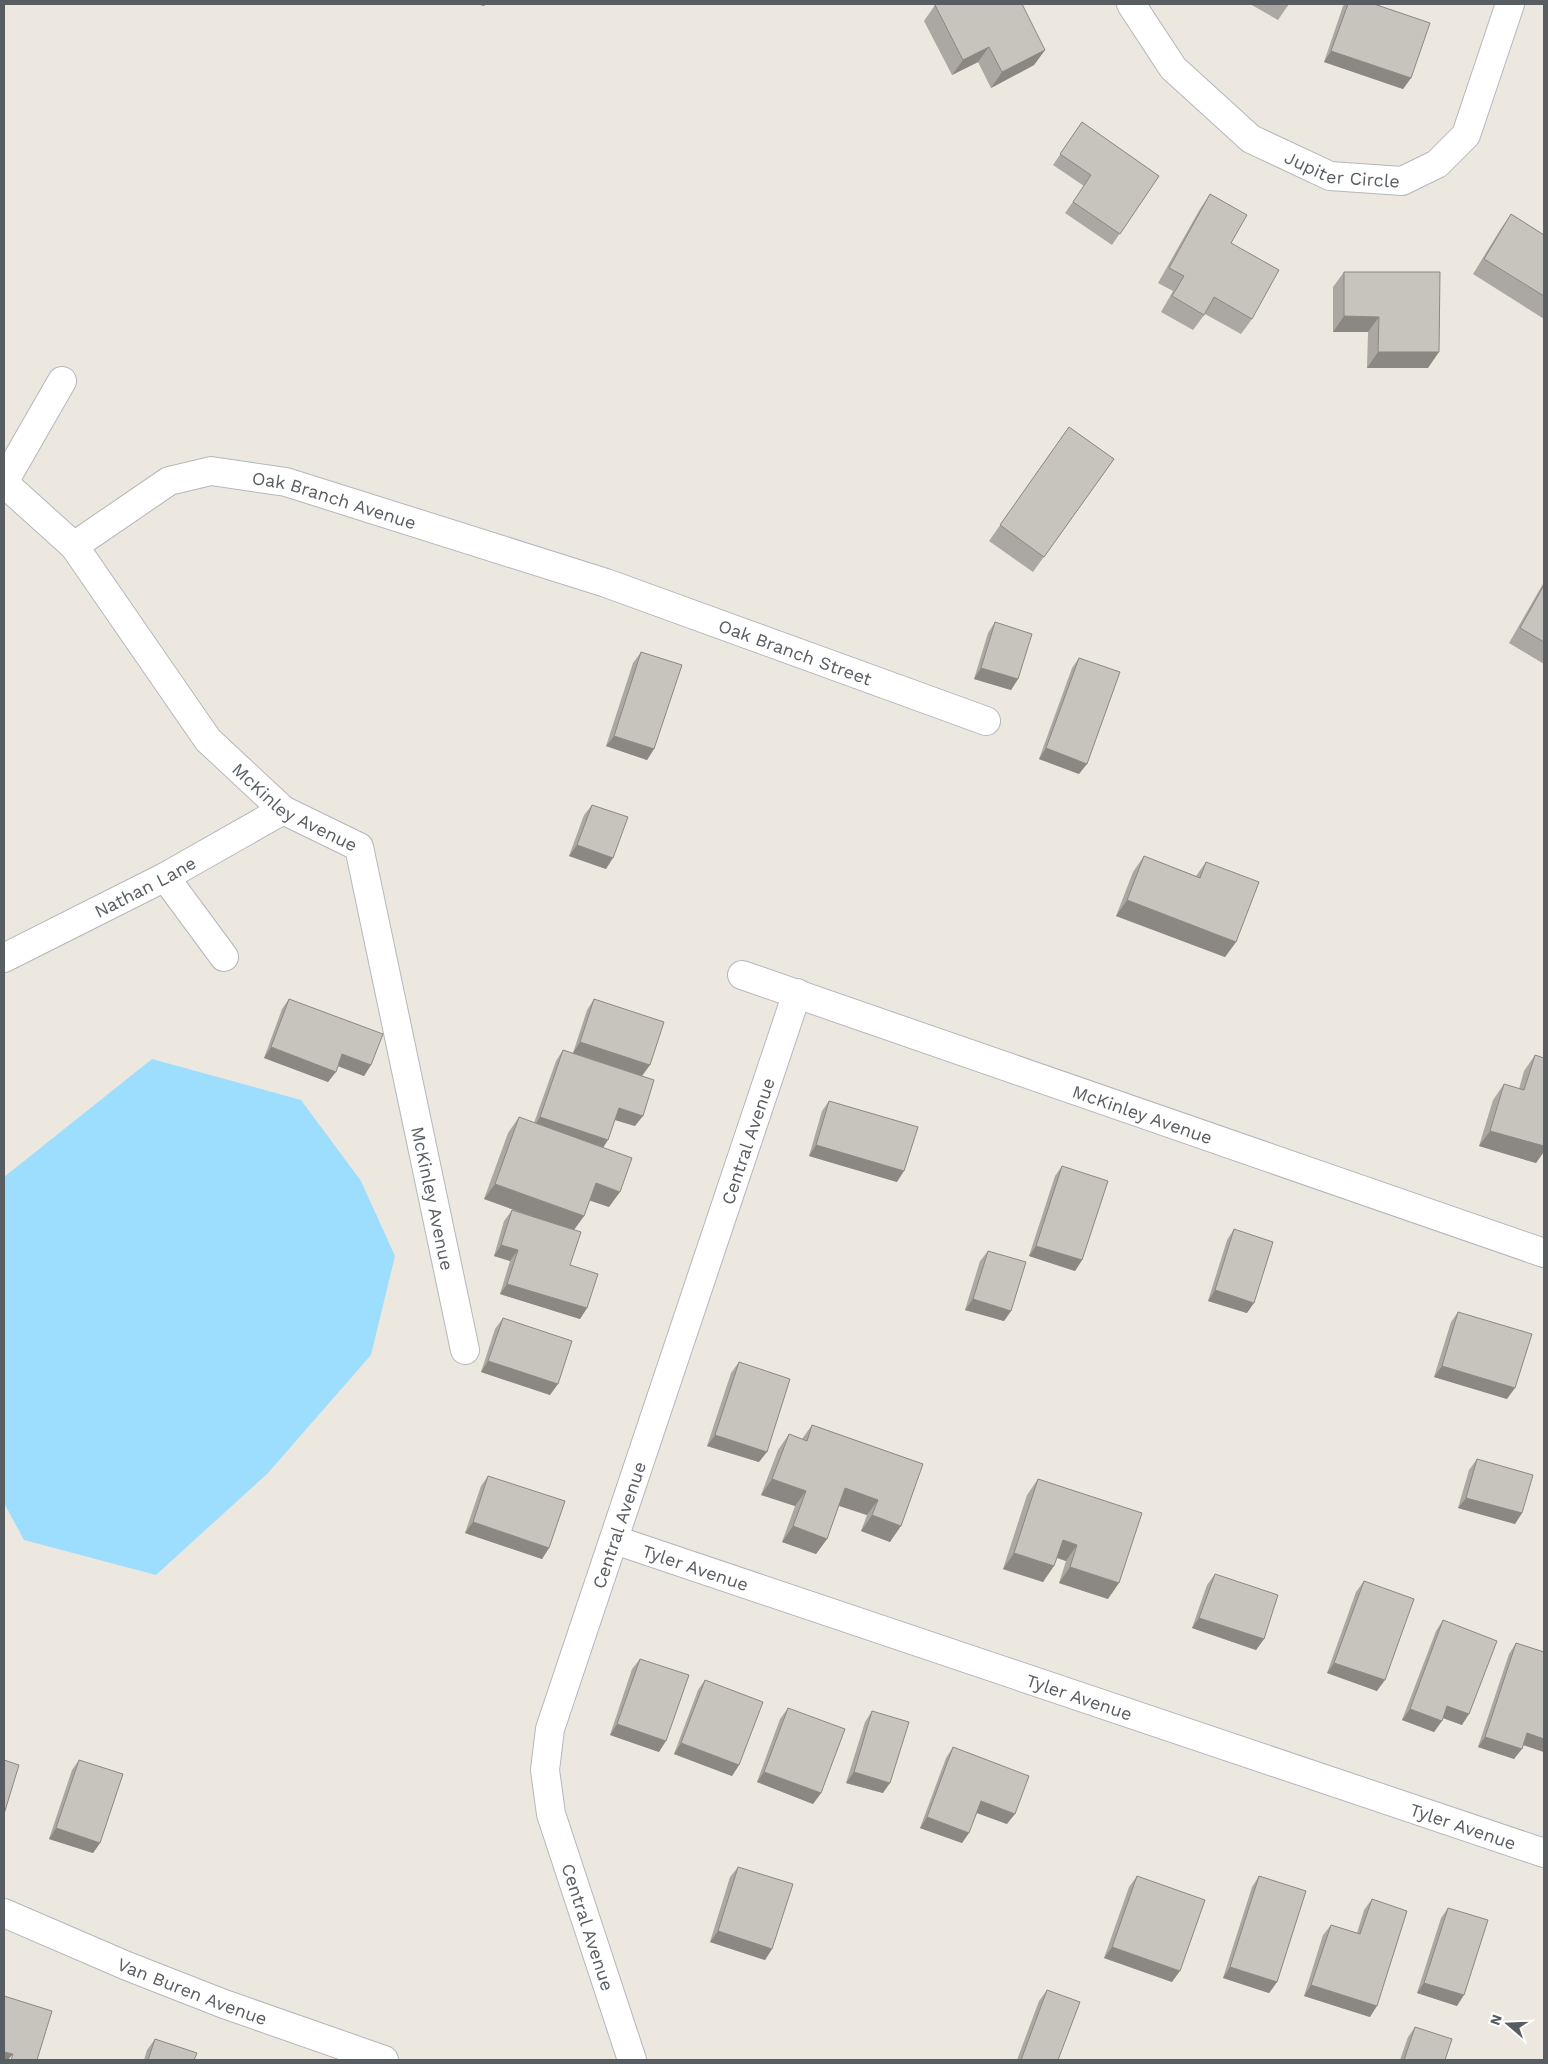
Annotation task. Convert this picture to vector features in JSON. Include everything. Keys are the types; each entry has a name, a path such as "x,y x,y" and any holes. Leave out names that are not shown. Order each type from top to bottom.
{"street":[{"name":"Jupiter Circle","path":"1131,4 1173,68 1251,139 1330,176 1402,181 1437,164 1466,135 1510,4"},
{"path":"4,483 62,381"},
{"name":"Oak Branch Avenue","path":"74,546 169,481 211,471 286,482 606,583"},
{"name":"McKinley Avenue","path":"4,483 74,546 208,740 283,810 359,847 465,1350"},
{"name":"Oak Branch Street","path":"606,583 986,721"},
{"name":"Nathan Lane","path":"4,958 165,877 283,810"},
{"path":"165,877 224,957"},
{"name":"McKinley Avenue","path":"742,975 1544,1253"},
{"name":"Central Avenue","path":"632,2060 551,1814 545,1770 550,1729 797,994"},
{"name":"Tyler Avenue","path":"615,1540 1544,1853"},
{"name":"Van Buren Avenue","path":"4,1913 126,1966 224,2004 384,2060"}],"water":[{"path":"152,1059 301,1100 361,1181 395,1256 371,1355 268,1473 156,1575 24,1540 4,1503 4,1177"}],"building":[{"path":"1022,4 1045,50 1002,72 989,47 963,60 935,5"},
{"path":"1348,4 1374,4 1430,23 1411,78 1331,51"},
{"path":"1082,122 1159,176 1120,234 1073,202 1091,175 1060,154"},
{"path":"1210,194 1247,215 1231,243 1279,270 1252,319 1214,297 1204,315 1172,296 1184,276 1169,268"},
{"path":"1511,214 1544,235 1544,296 1484,259"},
{"path":"1344,272 1440,272 1439,352 1378,352 1379,317 1344,316"},
{"path":"1069,427 1114,459 1044,557 1000,525"},
{"path":"1544,585 1544,642 1520,628"},
{"path":"995,622 1032,634 1018,679 981,668"},
{"path":"641,652 682,665 654,749 614,736"},
{"path":"1079,658 1120,672 1087,764 1046,748"},
{"path":"592,805 628,817 613,858 577,845"},
{"path":"1144,856 1200,878 1206,862 1259,882 1236,942 1127,900"},
{"path":"289,999 383,1034 371,1065 342,1054 336,1072 271,1047"},
{"path":"594,999 664,1022 650,1065 580,1042"},
{"path":"563,1050 654,1080 643,1116 619,1108 608,1140 540,1117"},
{"path":"1535,1055 1544,1058 1544,1146 1490,1131 1504,1084 1524,1090"},
{"path":"829,1101 918,1127 904,1171 816,1145"},
{"path":"519,1117 632,1158 620,1192 596,1183 584,1216 495,1184"},
{"path":"1062,1166 1108,1181 1082,1260 1036,1246"},
{"path":"512,1210 581,1232 570,1265 598,1274 587,1308 507,1284 518,1250 501,1245"},
{"path":"1234,1229 1273,1242 1254,1303 1215,1290"},
{"path":"988,1251 1026,1262 1011,1311 973,1299"},
{"path":"1458,1312 1532,1334 1515,1388 1442,1366"},
{"path":"503,1318 572,1341 558,1384 488,1361"},
{"path":"739,1362 790,1379 767,1452 715,1435"},
{"path":"812,1425 923,1464 901,1526 872,1515 878,1500 845,1488 827,1539 793,1526 806,1491 772,1479 789,1434 807,1441"},
{"path":"1477,1459 1533,1475 1522,1513 1466,1498"},
{"path":"488,1476 565,1501 549,1548 473,1522"},
{"path":"1038,1479 1142,1513 1119,1583 1070,1567 1077,1545 1063,1540 1054,1566 1014,1553"},
{"path":"1215,1574 1278,1595 1264,1639 1199,1618"},
{"path":"1364,1581 1414,1599 1385,1680 1334,1663"},
{"path":"1443,1620 1497,1641 1469,1714 1447,1706 1442,1721 1410,1709"},
{"path":"1516,1643 1544,1652 1544,1739 1527,1733 1522,1749 1485,1737"},
{"path":"640,1659 689,1675 666,1741 617,1724"},
{"path":"705,1680 763,1702 739,1765 681,1743"},
{"path":"788,1708 845,1729 821,1793 764,1772"},
{"path":"872,1711 909,1722 890,1783 854,1772"},
{"path":"953,1747 1029,1776 1015,1814 981,1801 969,1833 927,1817"},
{"path":"4,1760 19,1765 4,1814"},
{"path":"79,1760 123,1774 100,1843 56,1828"},
{"path":"738,1867 793,1884 772,1949 718,1931"},
{"path":"1137,1876 1205,1900 1180,1971 1112,1947"},
{"path":"1259,1876 1306,1891 1277,1982 1230,1967"},
{"path":"1372,1899 1407,1911 1377,2006 1311,1985 1331,1925 1360,1934"},
{"path":"1448,1908 1488,1920 1464,1995 1424,1983"},
{"path":"1047,1990 1080,2002 1058,2060 1021,2060"},
{"path":"4,1996 52,2011 37,2060 11,2060 13,2054 4,2052"},
{"path":"1415,2027 1452,2039 1445,2060 1404,2060"},
{"path":"155,2039 197,2053 194,2060 148,2060"}]}
